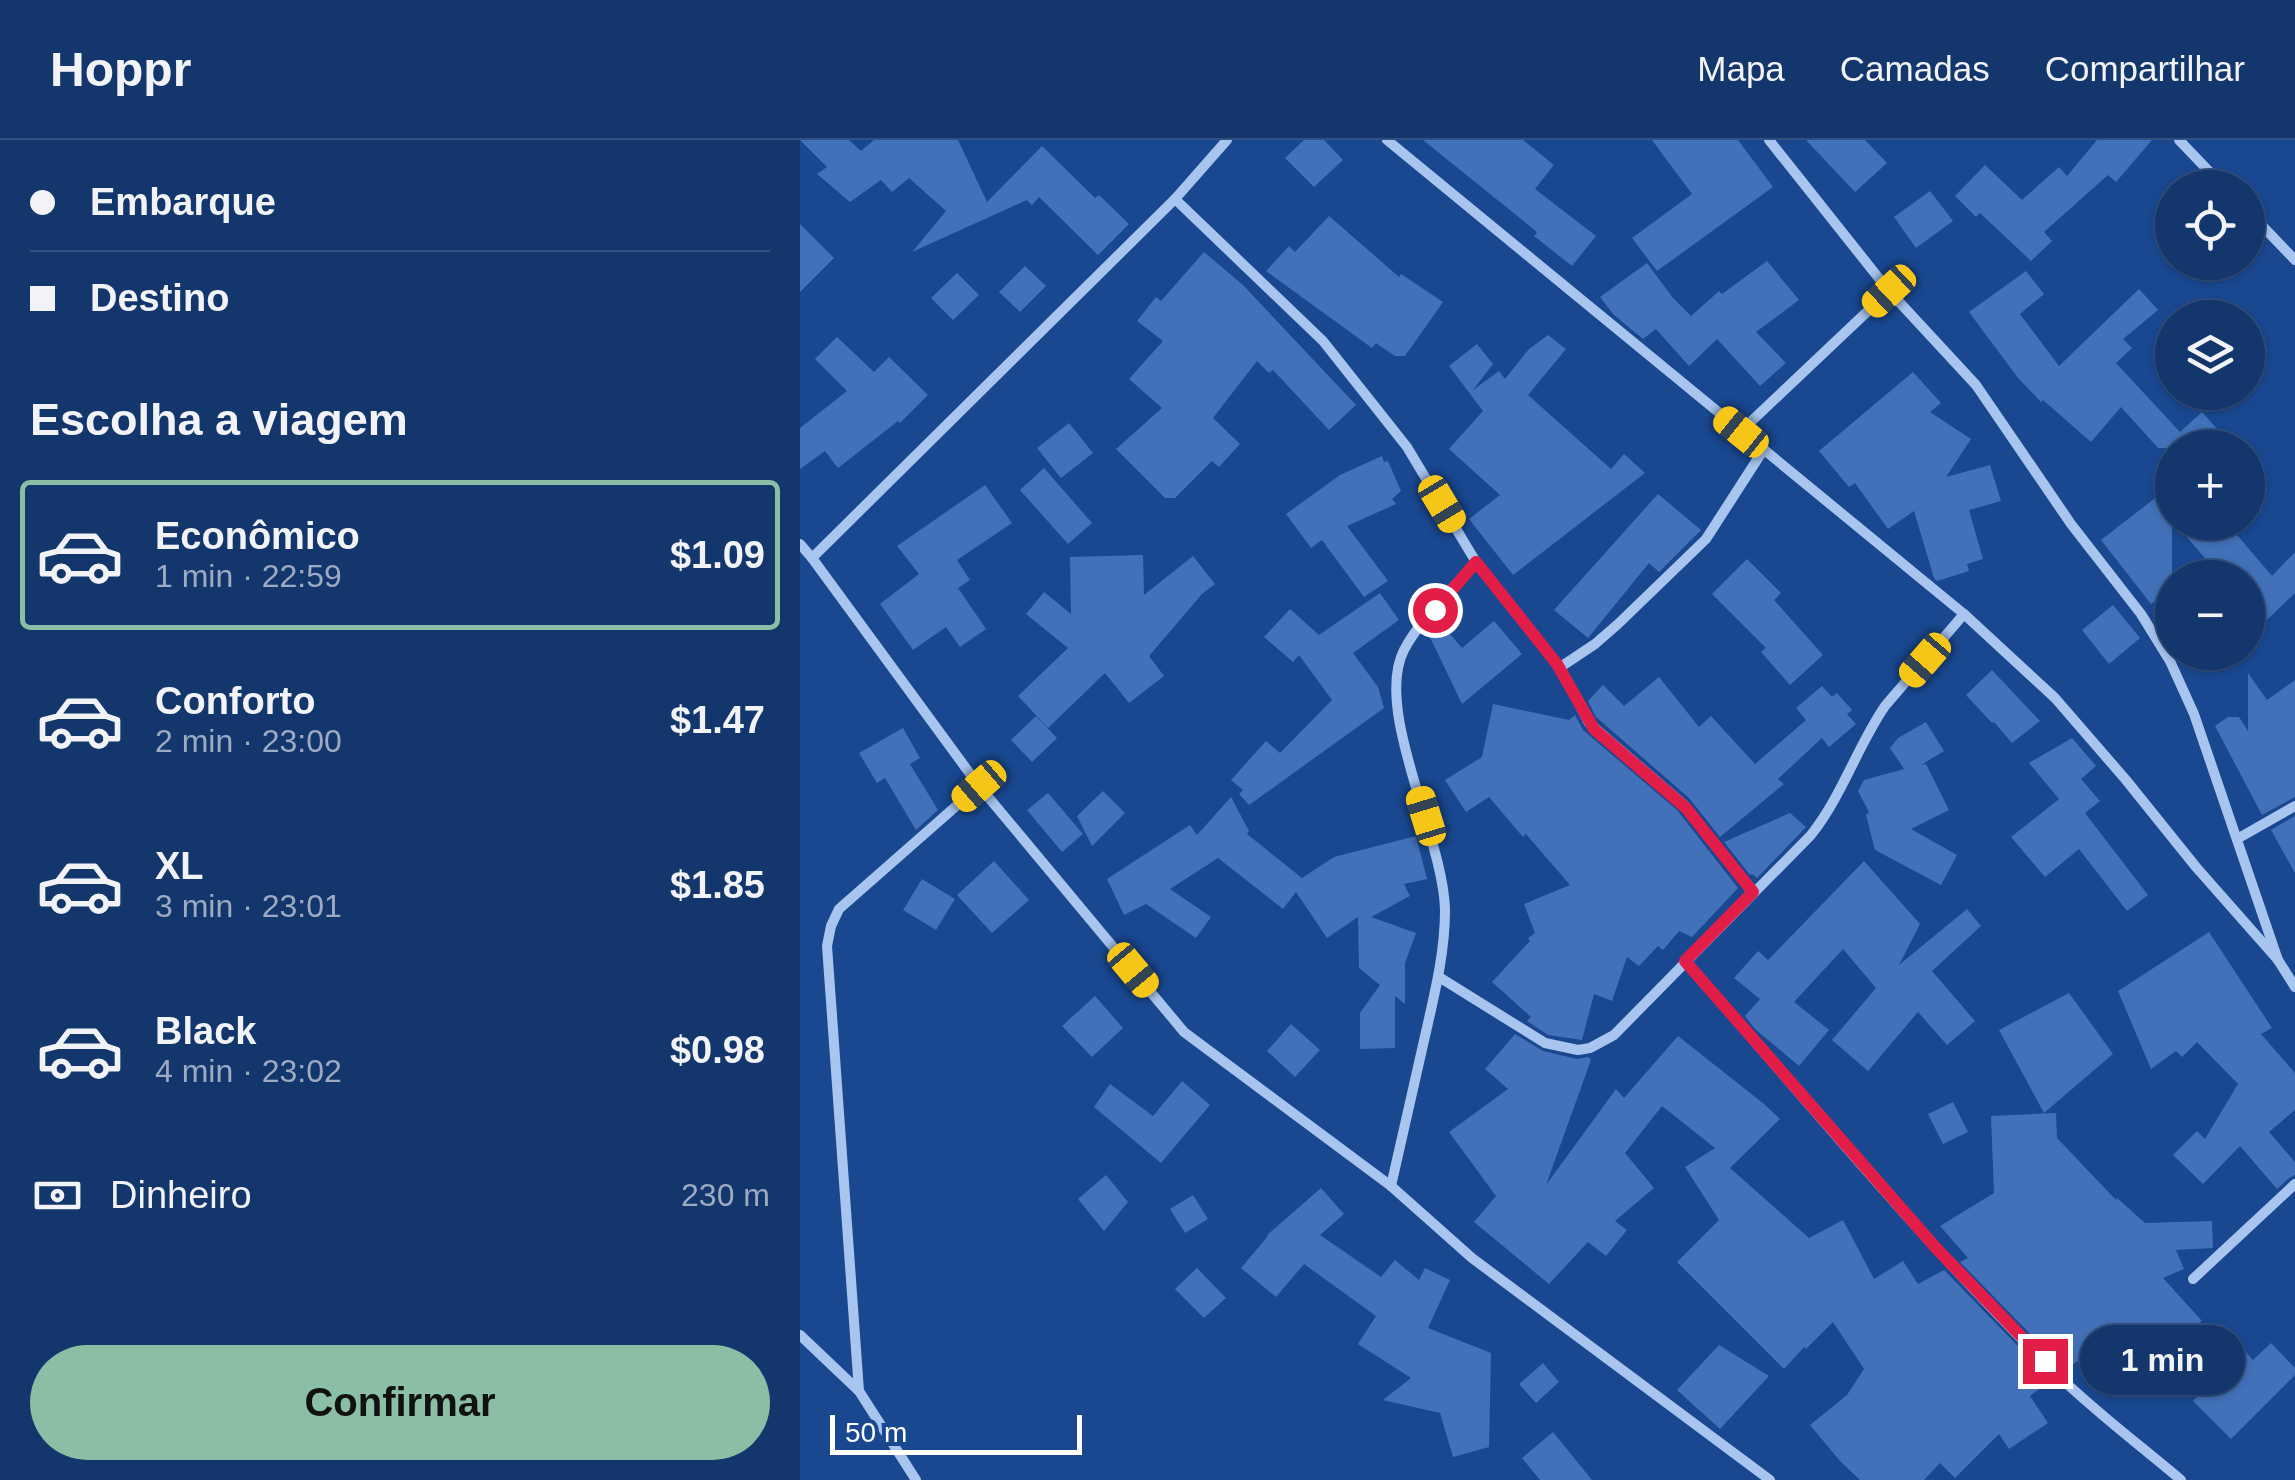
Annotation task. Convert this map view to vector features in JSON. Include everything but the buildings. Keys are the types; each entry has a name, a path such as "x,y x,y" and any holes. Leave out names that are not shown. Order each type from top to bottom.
{"street":[{"path":"812,558 1175,199 1227,140"},
{"path":"1387,140 1964,614 2054,698 2278,960 2295,987"},
{"path":"1769,140 1889,291 1976,384 2071,524 2141,614 2170,661 2194,714 2278,960"},
{"path":"2179,140 2208,170"},
{"path":"1175,199 1323,341 1407,446 1476,562 1559,668 1594,729 1686,808 1753,892"},
{"path":"2265,229 2295,260"},
{"path":"1741,432 1889,291"},
{"path":"1559,668 1618,624 1706,539 1764,449"},
{"path":"800,544 979,786 1184,1032 1391,1186 1472,1258 1770,1480"},
{"path":"1391,1186 1439,977 1445,913 1444,882 1402,734 1397,682 1402,654 1414,634 1476,562"},
{"path":"1439,977 1545,1044 1578,1050 1590,1048 1614,1034 1811,835 1824,819 1879,714 1964,614"},
{"path":"859,1391 827,946 839,909 979,786"},
{"path":"2236,839 2295,806"},
{"path":"1685,961 2000,1316 2067,1384 2181,1480"},
{"path":"2194,1279 2295,1184"},
{"path":"800,1334 859,1391 916,1480"}],"route":[{"path":"1435,610 1476,562 1562,671 1594,729 1686,808 1753,892 1685,961 1936,1248 2045,1361"}]}
